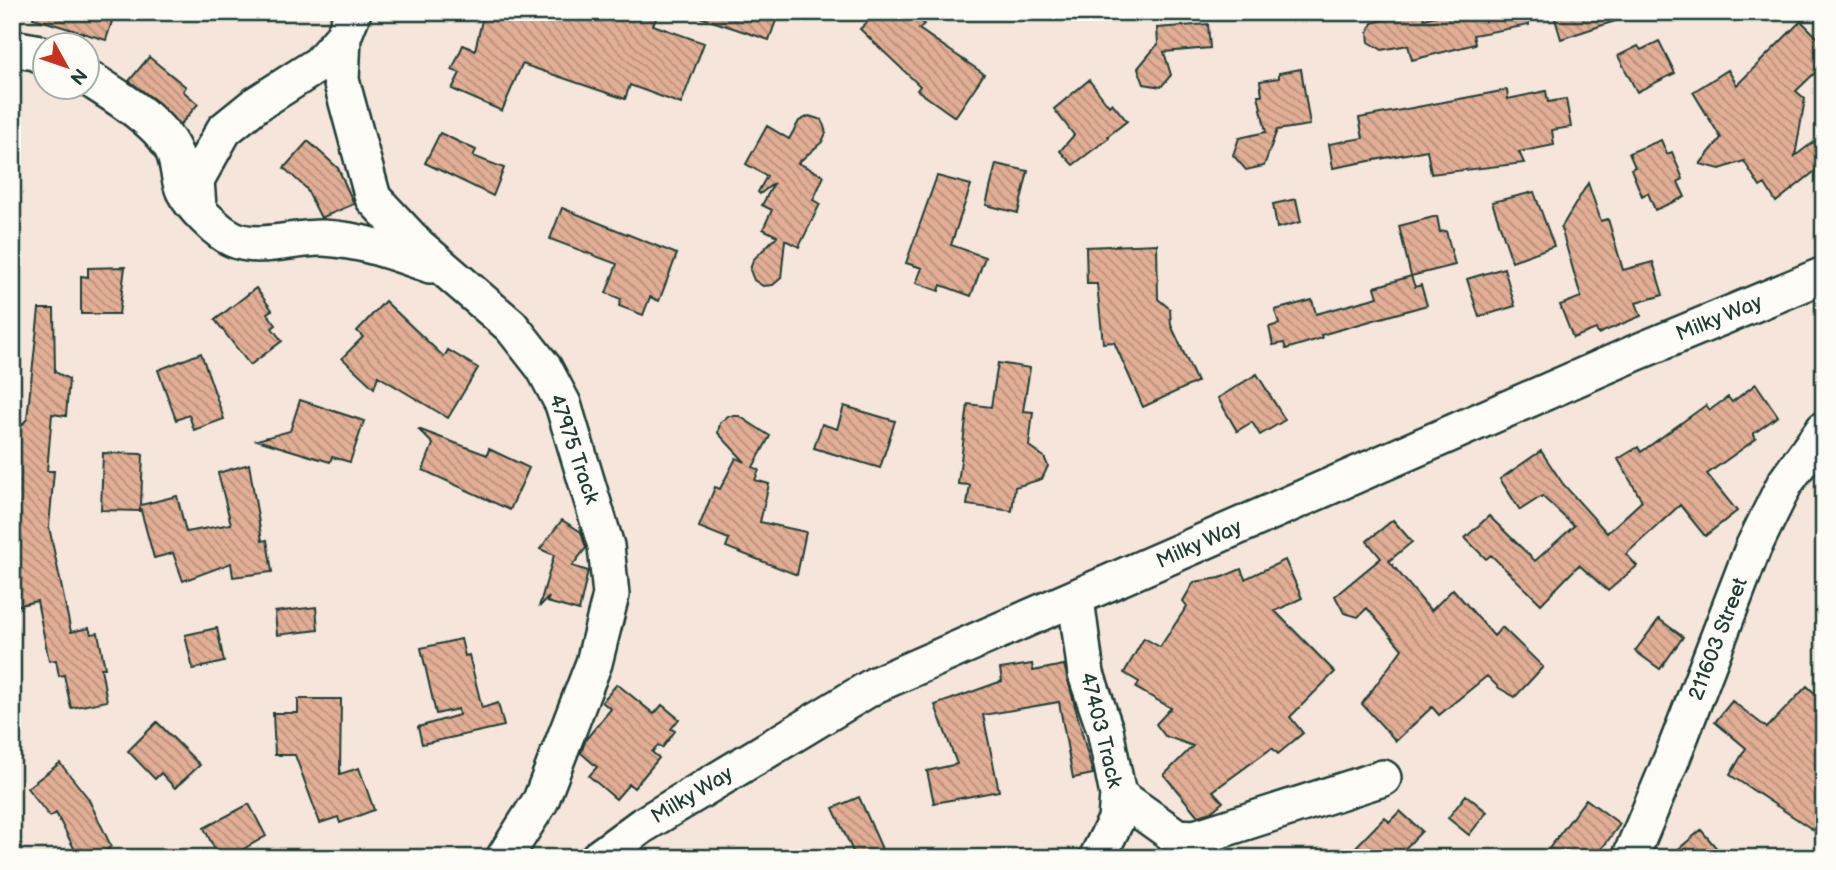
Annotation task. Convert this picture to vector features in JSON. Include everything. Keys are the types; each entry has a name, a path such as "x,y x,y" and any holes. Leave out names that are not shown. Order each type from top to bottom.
{"street":[{"path":"198,207 196,180 224,130 255,105 319,64 348,25"},
{"name":"47975 Track","path":"348,25 341,80 373,198 418,246 511,326 544,368 563,404 606,546 611,577 606,621 541,800 504,858"},
{"path":"12,48 32,51"},
{"path":"102,87 127,103 161,135 173,149 184,192 209,223 234,240 261,243 318,238 369,243 447,271"},
{"name":"Milky Way","path":"598,858 643,825 875,685 1635,353 1824,275"},
{"name":"211603 Street","path":"1630,858 1672,758 1753,548 1786,484 1824,429"},
{"name":"47403 Track","path":"1076,599 1086,674 1105,730 1118,795 1115,820 1097,858"},
{"path":"1118,795 1177,837 1195,838 1383,778"}],"building":[{"path":"34,12 115,12 106,40 102,39 102,32 79,32 33,18"},
{"path":"484,12 659,12 653,25 704,43 681,104 630,85 625,99 522,64 502,111 452,89 460,73 452,70 463,45 475,50"},
{"path":"701,12 779,12 769,40 700,17"},
{"path":"878,12 912,12 924,24 919,29 984,74 955,117 917,90 920,86 860,29"},
{"path":"1411,12 1422,12 1424,19 1450,12 1528,12 1529,25 1473,35 1475,44 1412,60 1408,45 1382,50 1369,42 1368,32 1372,23"},
{"path":"1553,12 1626,12 1627,17 1561,39"},
{"path":"1801,21 1824,44 1824,64 1796,91 1805,99 1795,156 1824,134 1824,164 1776,202 1765,184 1760,187 1744,161 1720,169 1700,164 1721,138 1693,92 1728,70 1737,85"},
{"path":"1208,24 1210,48 1164,52 1171,75 1161,87 1144,84 1138,68 1158,44 1157,28"},
{"path":"1659,41 1675,73 1637,92 1618,56 1638,46 1641,50"},
{"path":"149,57 186,87 183,91 198,104 180,125 159,103 129,81"},
{"path":"1301,69 1310,125 1277,130 1264,166 1246,170 1233,155 1239,138 1266,132 1258,95 1262,95 1260,81 1279,78 1279,73"},
{"path":"1089,80 1109,106 1112,103 1127,121 1073,165 1060,151 1074,135 1054,109"},
{"path":"1507,90 1508,99 1546,91 1548,102 1566,99 1571,127 1552,130 1554,145 1519,152 1524,163 1431,174 1427,150 1333,168 1329,144 1363,138 1359,118"},
{"path":"809,116 822,120 826,133 822,142 798,163 824,176 813,200 820,204 799,247 785,240 781,278 773,285 763,286 754,280 750,270 753,260 777,236 763,229 772,210 762,205 774,183 760,194 758,192 767,176 746,164 767,126 789,139 799,121"},
{"path":"440,133 476,150 473,156 504,168 493,196 425,163"},
{"path":"1661,140 1667,154 1672,152 1683,179 1678,182 1685,197 1655,210 1648,193 1642,196 1631,169 1635,167 1629,153"},
{"path":"308,141 338,168 354,204 321,218 306,188 284,168"},
{"path":"996,164 1028,171 1018,213 986,205"},
{"path":"937,176 971,185 951,245 985,257 971,296 941,285 939,291 916,283 922,268 906,263"},
{"path":"1588,183 1601,221 1608,219 1623,270 1653,262 1663,295 1636,303 1641,316 1598,334 1596,329 1573,338 1560,305 1581,297 1561,228"},
{"path":"1534,192 1554,246 1512,261 1492,202"},
{"path":"1296,199 1301,222 1277,228 1273,204"},
{"path":"562,208 677,254 659,301 650,297 643,315 619,306 621,299 606,293 617,264 550,239"},
{"path":"1437,216 1440,232 1446,231 1455,265 1411,276 1399,226"},
{"path":"1157,244 1158,299 1170,309 1171,325 1197,382 1143,407 1114,342 1103,343 1097,284 1087,284 1086,247"},
{"path":"125,267 119,314 81,314 81,276 88,277 88,268"},
{"path":"1504,268 1515,306 1479,317 1467,279"},
{"path":"1411,276 1415,287 1421,285 1427,305 1321,335 1322,338 1286,349 1284,343 1273,345 1269,327 1279,324 1275,310 1312,300 1316,314 1378,297 1375,287"},
{"path":"256,288 272,310 267,313 276,325 272,328 282,341 250,365 215,320"},
{"path":"385,301 444,357 448,350 478,368 448,418 378,376 374,388 342,358 363,337 357,331"},
{"path":"39,309 54,309 55,372 69,379 66,416 52,414 47,471 54,471 49,527 71,632 89,628 91,634 98,633 105,668 101,668 107,701 71,708 64,675 59,676 56,660 49,661 37,601 12,607 12,460 16,432 27,419"},
{"path":"201,353 224,419 194,430 189,415 176,420 158,370"},
{"path":"998,363 1030,368 1023,411 1033,412 1029,446 1044,457 1048,466 1042,479 1015,487 1012,511 967,505 970,485 958,484 968,404 991,407"},
{"path":"1257,374 1285,420 1260,435 1252,422 1237,431 1218,398"},
{"path":"1756,384 1778,416 1753,434 1756,439 1707,474 1737,511 1705,536 1680,505 1626,554 1637,566 1608,591 1579,565 1541,604 1491,555 1486,559 1465,538 1489,516 1535,561 1574,526 1542,496 1520,510 1500,479 1541,451 1563,484 1607,533 1642,501 1618,459 1638,447 1641,452 1706,405 1710,410 1728,397 1732,402"},
{"path":"300,400 364,421 350,462 332,457 330,462 257,440 290,431"},
{"path":"844,406 895,421 880,468 814,448 822,424 837,429"},
{"path":"728,416 739,416 770,436 753,467 759,470 755,480 769,484 760,522 806,532 797,575 726,547 729,539 699,527 715,487 720,489 736,458 745,462 718,433 720,423"},
{"path":"418,429 487,455 489,449 529,468 510,510 423,470 433,444"},
{"path":"103,453 143,454 141,505 177,496 186,532 231,524 218,473 249,464 262,541 267,540 272,572 233,577 231,563 183,581 173,553 154,558 140,507 140,511 101,510"},
{"path":"562,520 581,532 586,548 572,566 588,571 579,611 547,602 549,597 539,607 554,555 540,549"},
{"path":"1393,520 1412,542 1389,561 1431,611 1453,589 1494,636 1502,627 1543,667 1515,697 1499,688 1487,676 1439,715 1432,707 1396,741 1362,704 1402,649 1367,608 1358,617 1344,613 1335,596 1381,558 1367,541"},
{"path":"1285,560 1302,598 1275,611 1335,672 1290,717 1303,733 1278,754 1272,748 1213,791 1223,802 1211,812 1198,816 1164,775 1193,746 1165,736 1156,724 1171,708 1136,688 1139,682 1124,673 1144,638 1160,647 1187,606 1183,601 1194,582 1220,578 1241,569 1245,579"},
{"path":"316,607 318,630 277,635 275,612"},
{"path":"1659,619 1683,637 1660,669 1635,651"},
{"path":"217,628 224,662 193,669 185,635"},
{"path":"461,639 465,656 469,655 482,708 498,703 504,726 422,744 418,727 459,715 458,709 436,714 421,648"},
{"path":"1032,664 1033,671 1064,665 1093,774 1073,778 1059,702 983,715 999,791 934,803 927,771 957,764 935,705 1002,681 1000,669"},
{"path":"617,684 654,714 662,705 679,719 671,729 675,731 662,748 658,745 652,752 659,758 634,788 629,784 616,799 589,776 597,767 581,753 586,739 611,709 602,702"},
{"path":"1807,686 1824,702 1824,837 1730,775 1746,748 1715,722 1732,701 1767,728"},
{"path":"298,699 341,699 340,774 359,768 374,810 340,823 338,817 320,823 295,755 275,755 273,713 298,713"},
{"path":"157,722 200,765 175,788 161,773 155,779 128,751"},
{"path":"60,763 88,798 111,846 99,858 79,858 56,813 50,817 27,788"},
{"path":"1466,795 1487,812 1469,835 1448,818"},
{"path":"859,797 886,858 856,858 833,808"},
{"path":"1586,799 1620,824 1595,858 1542,858"},
{"path":"249,804 266,836 228,858 219,858 204,828"},
{"path":"1400,811 1422,831 1396,858 1345,858 1385,817 1389,822"},
{"path":"1701,830 1725,858 1668,858"}]}
